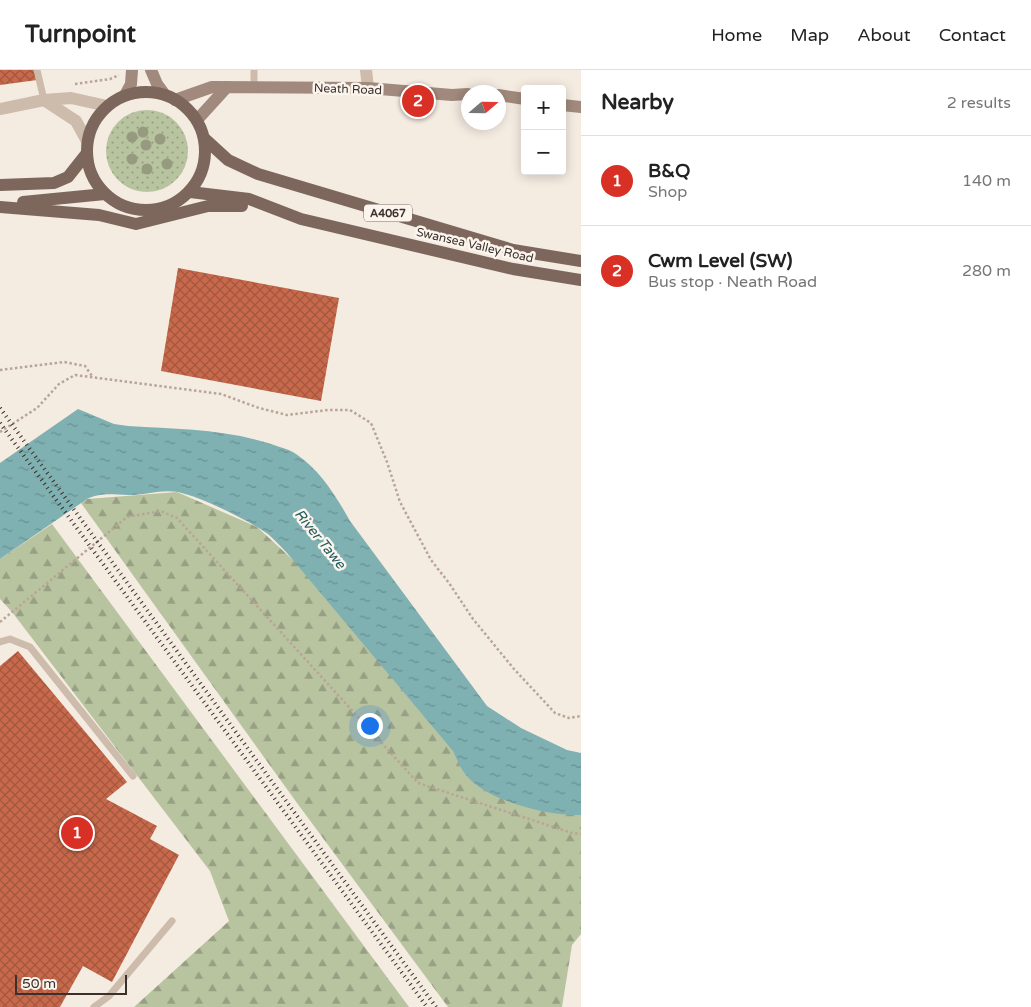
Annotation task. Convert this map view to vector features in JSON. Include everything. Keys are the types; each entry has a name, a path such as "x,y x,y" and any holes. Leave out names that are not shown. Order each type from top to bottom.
{"main road":[{"path":"125,95 131,84 132,70"},
{"path":"151,70 157,84 170,97 183,105 197,120 205,139 203,167 190,192 175,204 157,210 138,210 120,205 105,194 93,180 87,162 87,147 94,122 107,106 125,95 145,91 170,97"},
{"name":"Neath Road","path":"170,97 212,87 368,88 461,94"},
{"path":"197,120 228,87"},
{"path":"506,97 521,99"},
{"path":"566,105 581,107"},
{"name":"Swansea Valley Road","path":"205,139 228,160 258,174 513,250 581,261"},
{"path":"0,185 54,183 68,177 87,147"},
{"name":"Swansea Valley Road","path":"190,192 249,199 301,219 513,269 581,280"},
{"path":"0,205 105,194"},
{"path":"0,205 99,215 136,224 189,210 224,205 240,206 301,219"}],"street":[{"path":"366,70 368,88"},
{"path":"0,109 44,100 71,98 107,106"},
{"path":"44,100 76,121 87,147"}],"lane":[{"path":"37,70 44,100"},
{"path":"254,70 254,87"},
{"path":"0,642 10,639 30,648 133,776"},
{"path":"94,1007 109,996 172,921"}],"path":[{"path":"0,370 64,362 85,366 93,377"},
{"path":"0,432 37,408 59,384 75,376 221,394 259,408 287,415 328,410 350,410 371,423 400,502 431,560 449,582 473,619 514,669 555,713 570,718 581,716"},
{"path":"0,622 127,517 161,511 177,518 418,783 572,833 581,834"}],"green space":[{"path":"139,110 155,110 170,117 181,128 188,143 185,167 176,180 155,192 139,192 124,185 113,174 106,159 106,143 113,128 124,117"},
{"path":"177,492 257,527 572,815 581,815 581,934 572,945 562,1007 448,1007 297,803 81,503 87,499"},
{"path":"52,524 409,1007 134,1007 229,921 210,871 12,612 0,599 0,559"}],"water":[{"name":"River Tawe","path":"78,409 114,424 201,430 254,439 287,449 305,460 327,484 350,521 487,706 521,728 567,750 581,753 581,815 536,810 503,799 475,784 460,766 453,751 287,553 268,534 249,522 211,504 172,491 134,495 98,495 87,499 0,559 0,463"}],"building":[{"path":"0,70 36,70 37,80 0,85"},
{"path":"178,268 339,298 321,401 161,371"},
{"path":"18,651 127,782 106,799 157,826 150,839 179,855 112,982 83,966 60,1007 0,1007 0,666"}],"railway":[{"path":"0,408 436,1007"},
{"path":"0,423 427,1007"}],"place":[{"name":"Cwm Level (SW)","path":"418,101"},
{"name":"B&Q","path":"77,833"}]}
